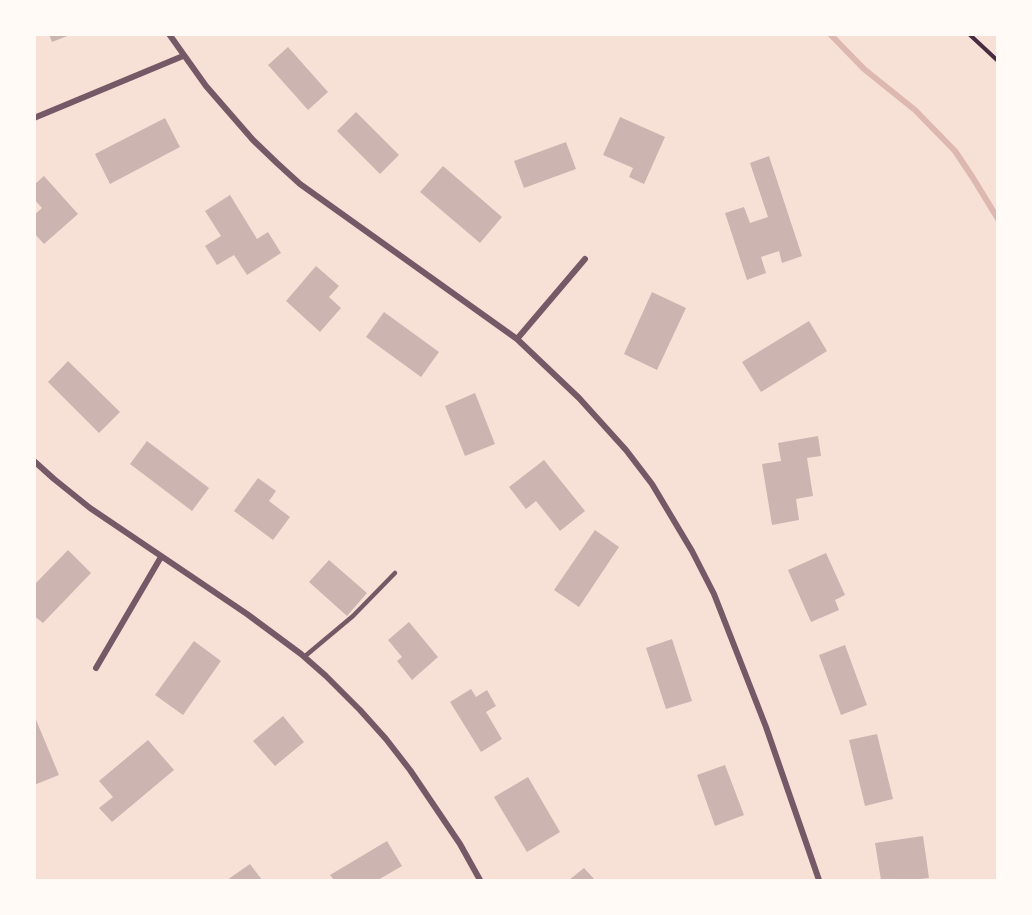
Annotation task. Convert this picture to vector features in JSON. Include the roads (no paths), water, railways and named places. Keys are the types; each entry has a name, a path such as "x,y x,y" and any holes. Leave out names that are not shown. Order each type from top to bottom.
{"street":[{"path":"169,34 206,86 247,133 300,184 517,339 579,398 626,450 670,511 714,594 766,727 819,880"},
{"path":"34,118 183,56"},
{"path":"517,339 585,259"},
{"path":"34,461 90,508 247,614 326,676 360,710 398,754 460,844 480,880"},
{"path":"96,668 161,556"}],"lane":[{"path":"304,657 353,616 395,573"}],"waterway":[{"path":"830,34 864,69 915,110 955,151 998,219"}]}
